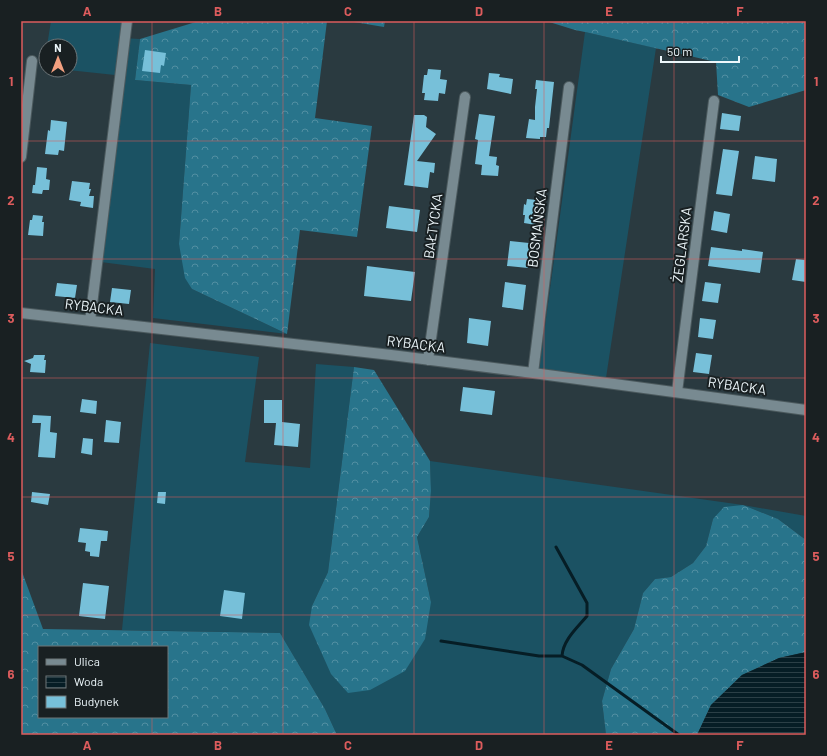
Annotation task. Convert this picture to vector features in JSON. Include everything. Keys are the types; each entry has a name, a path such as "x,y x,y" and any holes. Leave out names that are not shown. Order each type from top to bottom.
{"street":[{"path":"90,321 127,21"},
{"path":"21,156 32,61"},
{"name":"BOSMAŃSKA","path":"533,373 569,87"},
{"name":"BAŁTYCKA","path":"428,360 465,97"},
{"name":"ŻEGLARSKA","path":"677,392 714,101"},
{"name":"RYBACKA","path":"21,313 428,360 806,410"}],"shaded area":[{"path":"51,21 123,21 121,38 140,39 135,80 191,85 179,244 192,289 287,334 153,318 155,269 93,261 115,75 78,71 78,38 48,38"},
{"path":"585,32 656,48 606,378 539,370"},
{"path":"150,343 259,357 245,462 310,468 316,364 354,367 328,572 312,606 431,602 417,537 429,517 431,491 430,461 743,505 713,519 706,546 693,563 671,577 655,579 643,593 634,629 611,669 602,701 606,735 337,735 325,709 280,633 122,630"},
{"path":"743,505 806,516 806,540 778,519"}],"green space":[{"path":"199,21 327,21 315,118 372,126 357,237 300,230 287,334 192,289 185,278 179,244 191,85 135,80 140,39"},
{"path":"348,21 385,21 384,27"},
{"path":"546,21 806,21 806,90 749,107 718,95 716,62 575,30"},
{"path":"354,367 374,370 430,461 431,491 429,517 417,537 431,602 425,639 405,671 370,690 348,693 331,674 309,625 312,606 328,572"},
{"path":"743,505 778,519 806,540 806,652 779,658 742,675 711,705 697,735 606,735 602,701 611,669 634,629 643,593 655,579 671,577 693,563 706,546 713,519 724,507"},
{"path":"21,569 43,629 280,633 325,709 337,735 21,735"}],"water":[{"path":"806,652 806,735 697,735 711,705 742,675 779,658"}],"building":[{"path":"145,50 166,53 164,66 161,65 160,73 142,71"},
{"path":"428,69 441,70 440,79 447,80 445,94 439,93 438,101 424,100 425,93 422,93 424,75 427,75"},
{"path":"489,73 500,74 499,77 513,79 511,94 487,89"},
{"path":"536,80 554,82 549,128 547,128 546,137 540,137 540,139 526,138 529,119 535,120 537,89 535,89"},
{"path":"722,113 741,116 739,131 720,129"},
{"path":"479,114 495,116 489,156 497,157 496,165 499,166 498,176 481,175 482,165 475,164 478,140 475,139"},
{"path":"414,115 424,115 427,117 426,127 436,134 417,161 435,163 434,173 430,172 428,188 404,185"},
{"path":"51,120 67,122 64,151 59,150 58,155 45,154 48,130 50,131"},
{"path":"723,149 739,151 732,196 716,194"},
{"path":"755,156 777,159 775,182 752,179"},
{"path":"37,167 47,168 46,179 50,180 49,190 43,190 42,194 32,193 33,185 35,185"},
{"path":"72,181 90,183 89,189 91,189 89,196 94,196 93,208 80,206 81,202 69,200"},
{"path":"527,199 537,200 537,206 539,206 536,225 524,223 524,204 526,205"},
{"path":"389,206 420,210 417,232 386,228"},
{"path":"714,211 730,214 727,233 711,230"},
{"path":"33,215 43,216 43,236 28,235 30,220 32,220"},
{"path":"510,241 529,243 528,268 507,266"},
{"path":"711,247 763,252 760,273 708,266"},
{"path":"796,259 806,260 806,282 792,280"},
{"path":"367,266 415,272 411,301 364,296"},
{"path":"505,282 526,285 523,310 502,307"},
{"path":"705,282 721,284 718,303 702,301"},
{"path":"57,283 77,285 75,298 55,296"},
{"path":"112,288 131,290 129,304 110,302"},
{"path":"469,318 491,321 488,346 467,343"},
{"path":"700,318 716,320 713,339 698,337"},
{"path":"696,353 712,355 709,374 693,372"},
{"path":"34,355 45,355 45,373 30,372 31,364 24,361 33,358"},
{"path":"463,387 495,391 492,415 460,411"},
{"path":"82,399 97,401 96,414 80,412"},
{"path":"264,400 282,400 282,422 300,424 298,447 274,445 276,423 264,423"},
{"path":"33,415 51,416 50,432 57,433 55,458 38,457 41,423 32,423"},
{"path":"106,420 121,422 119,443 104,442"},
{"path":"83,438 93,439 92,455 81,453"},
{"path":"32,492 50,494 48,505 31,502"},
{"path":"158,492 166,492 165,504 157,503"},
{"path":"80,528 108,531 107,541 101,541 99,557 90,556 90,552 85,551 86,543 78,542"},
{"path":"83,583 109,586 105,619 79,616"},
{"path":"224,590 245,593 242,619 220,616"}],"waterway":[{"path":"556,547 587,603 587,616 568,639 562,656"},
{"path":"441,641 539,656 562,656 582,665 679,735"}]}
